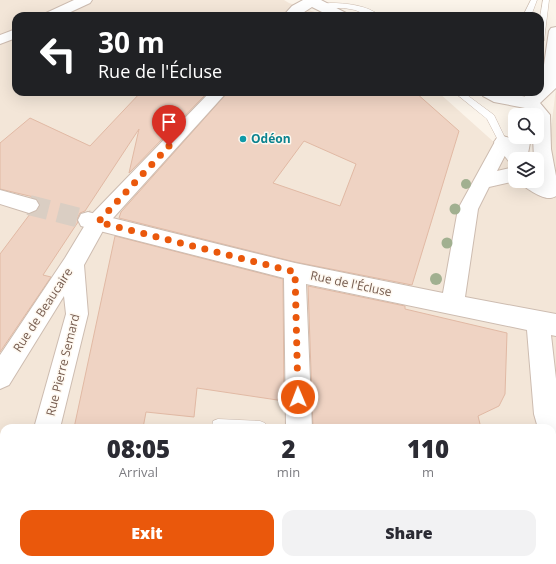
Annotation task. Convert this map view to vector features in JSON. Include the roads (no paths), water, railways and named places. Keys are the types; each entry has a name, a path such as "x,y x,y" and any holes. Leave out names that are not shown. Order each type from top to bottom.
{"street":[{"path":"60,12 85,0"},
{"path":"294,12 297,9 315,2 334,12"},
{"path":"544,91 548,88 556,31"},
{"path":"0,40 12,35"},
{"path":"73,264 93,221 215,96"},
{"path":"496,96 500,98 529,100 541,115 542,149 547,189"},
{"path":"452,305 468,209 483,179 509,144"},
{"path":"483,179 489,180 508,172"},
{"path":"0,197 29,205"},
{"name":"Rue de l'Écluse","path":"93,221 295,272 547,324"},
{"name":"Rue de Beaucaire","path":"0,377 73,264"},
{"name":"Rue Pierre Semard","path":"48,424 77,314 73,264"},
{"path":"295,272 299,424"},
{"path":"547,324 547,414 550,424"}],"lane":[{"path":"529,12 534,0"},
{"path":"544,14 546,0"},
{"path":"315,2 347,5 368,12"},
{"path":"463,96 491,117 508,134"}],"tunnel":[{"path":"29,205 88,220"}],"place":[{"name":"Odéon","path":"243,139"}]}
